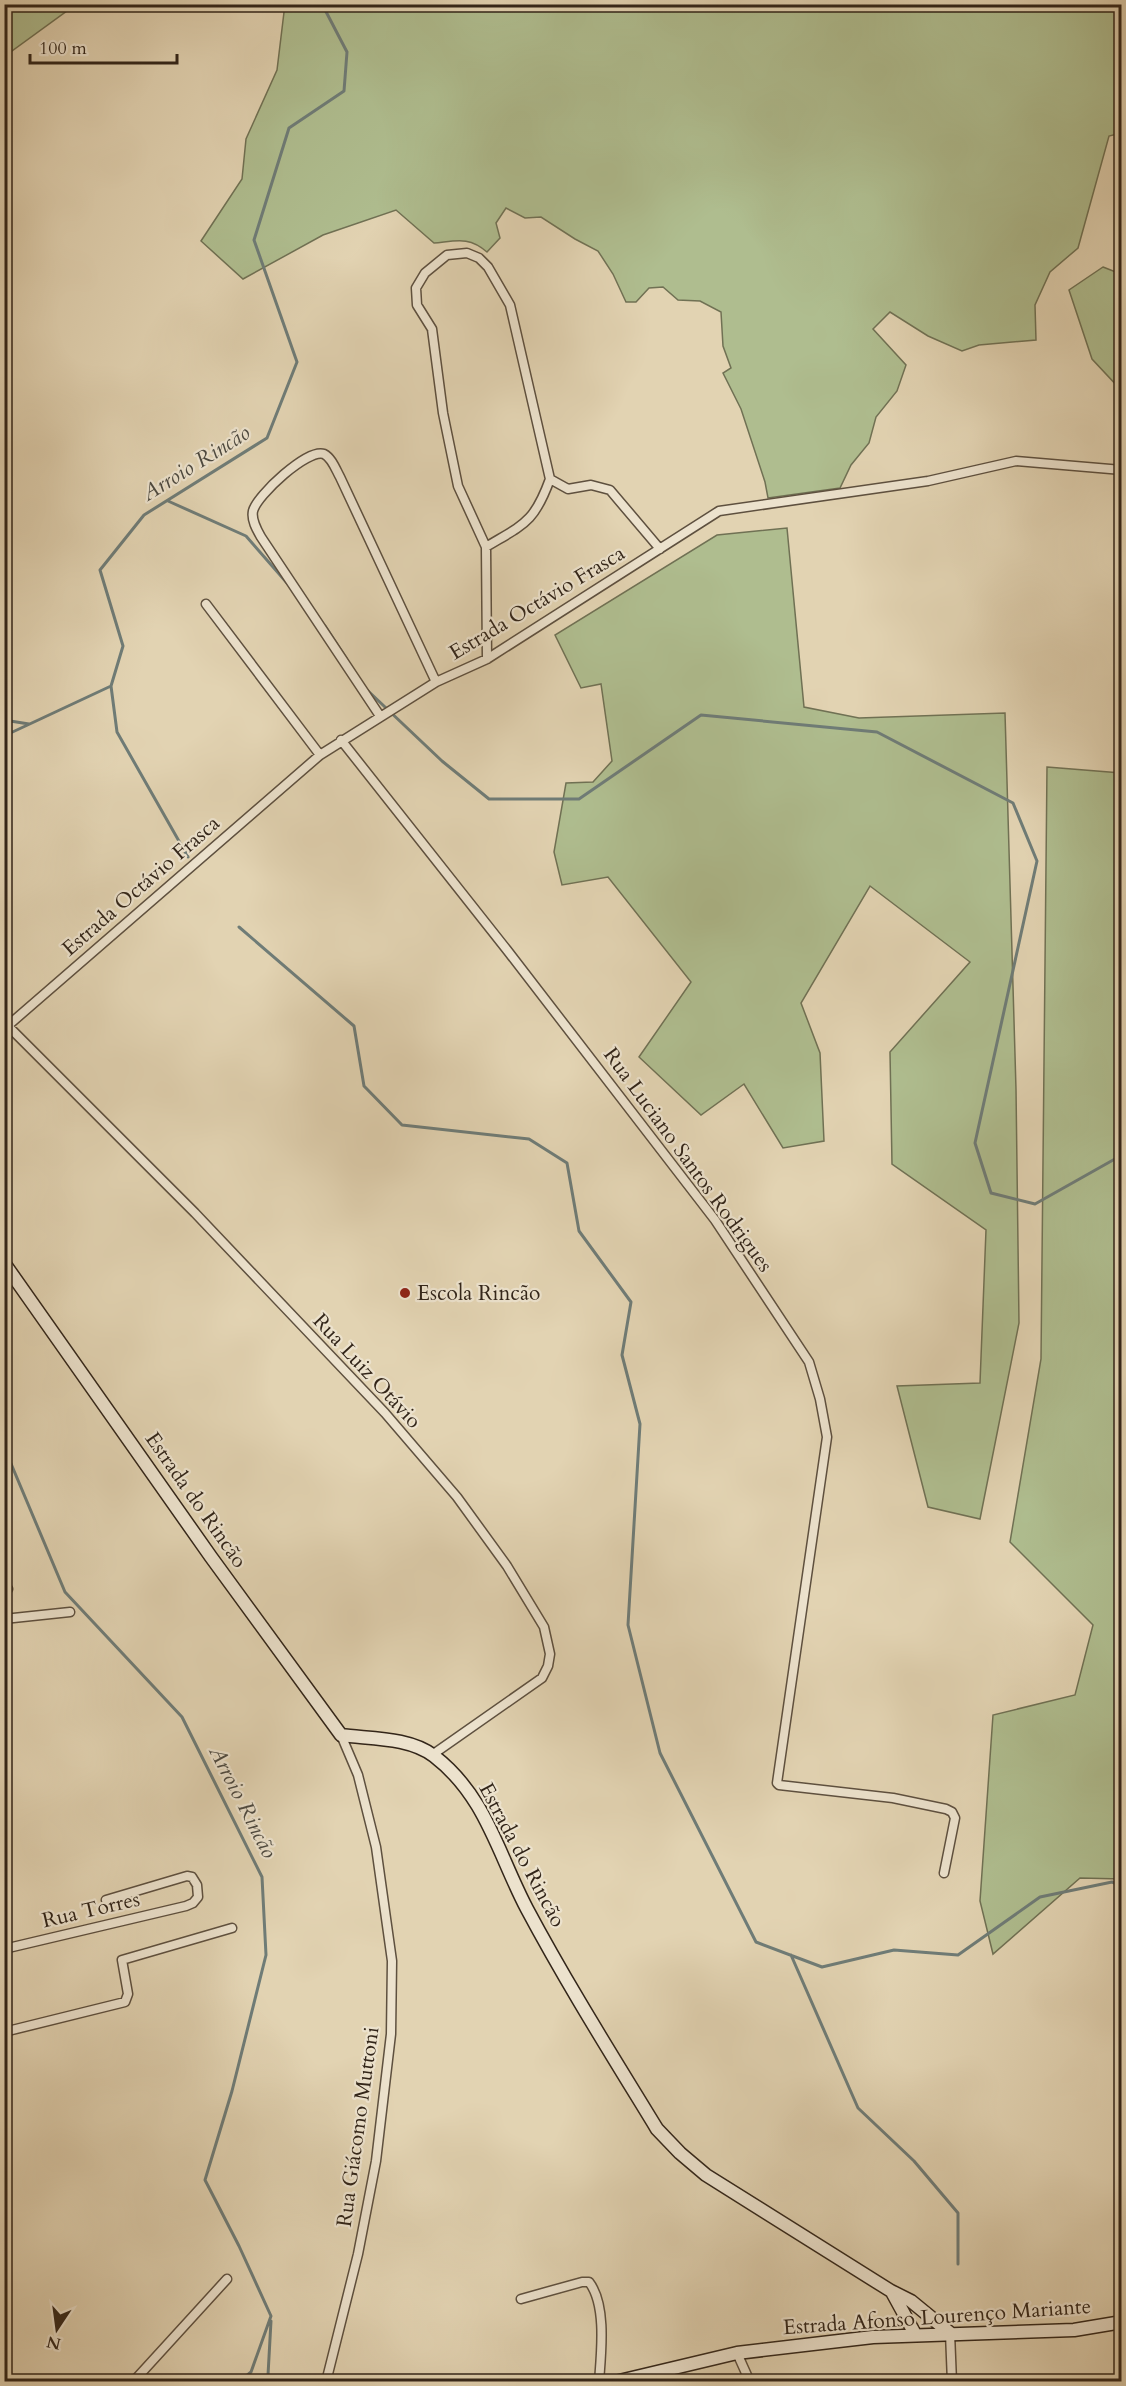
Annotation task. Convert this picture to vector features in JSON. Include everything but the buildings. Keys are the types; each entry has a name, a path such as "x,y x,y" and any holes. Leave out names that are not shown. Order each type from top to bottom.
{"street":[{"path":"486,547 526,523 541,504 550,479 510,305 488,267 479,258 467,254 447,255 425,273 420,281 416,288 417,305 432,329 443,412 458,486 486,547 488,659"},
{"path":"380,716 261,537 253,517 257,503 266,490 309,456 320,453 325,455 340,477 436,682"},
{"name":"Estrada Octávio Frasca","path":"6,1027 320,755 436,682 488,659 719,511 928,481 1016,461 1122,470"},
{"path":"550,479 568,489 591,485 610,490 660,549"},
{"path":"206,604 320,755"},
{"name":"Rua Luciano Santos Rodrigues","path":"341,740 507,950 715,1220 808,1362 820,1399 827,1437 777,1783 893,1798 952,1812 955,1818 944,1873"},
{"name":"Rua Luiz Otávio","path":"6,1027 195,1213 385,1413 457,1497 507,1566 544,1627 550,1654 548,1666 542,1678 432,1755"},
{"name":"Estrada do Rincão","path":"4,1263 341,1736 400,1742 432,1755 458,1777 479,1806 527,1908 657,2129 706,2175 910,2301 950,2333"},
{"path":"4,1620 70,1612"},
{"name":"Rua Giácomo Muttoni","path":"326,2382 358,2254 376,2162 391,2034 392,1961 376,1847 358,1775 341,1736"},
{"name":"Rua Torres","path":"4,1949 186,1906 198,1897 197,1885 192,1877 187,1876 106,1900"},
{"path":"4,2032 125,2002 128,1994 122,1960 232,1928"},
{"path":"133,2382 227,2279"},
{"path":"521,2299 589,2282 594,2289 603,2330 599,2382"},
{"path":"891,2291 900,2320 892,2336"},
{"name":"Estrada do Rincão","path":"891,2291 915,2334"},
{"path":"915,2334 920,2319 919,2308"},
{"name":"Estrada Afonso Lourenço Mariante","path":"615,2382 737,2353 915,2334 1074,2330 1122,2322"},
{"path":"950,2333 952,2382"},
{"path":"737,2353 750,2382"}],"green space":[{"path":"5,4 75,4 75,5 5,56"},
{"path":"285,4 1121,5 1121,133 1109,136 1078,248 1050,272 1035,305 1036,340 979,345 962,351 928,336 890,312 873,329 906,365 897,391 876,417 869,443 851,465 840,488 768,498 741,409 723,373 731,368 723,346 721,312 700,301 678,300 663,287 649,288 636,302 626,302 613,274 598,251 541,217 525,218 506,208 496,223 500,238 487,252 468,242 434,243 396,210 323,235 243,279 201,241 242,179 246,139 277,70"},
{"path":"1103,267 1121,274 1121,390 1092,359 1069,290"},
{"path":"787,528 804,707 859,718 1005,713 1016,1089 1019,1323 980,1519 928,1507 897,1386 980,1383 986,1230 892,1164 890,1052 970,962 870,886 801,1003 820,1053 824,1141 783,1148 744,1084 701,1115 639,1057 691,982 608,877 562,885 554,852 566,783 593,782 612,761 601,684 581,688 555,635 717,535"},
{"path":"1047,767 1121,773 1122,1879 1080,1878 993,1954 980,1901 993,1715 1075,1695 1093,1625 1010,1542 1041,1359"}],"waterway":[{"name":"Arroio Rincão","path":"4,736 111,686 123,646 100,570 144,515 267,438 297,362 254,240 289,128 344,91 347,52 322,4"},
{"path":"168,501 246,536 287,583"},
{"path":"325,626 346,658"},
{"path":"111,686 117,732 188,857"},
{"path":"366,689 442,761 489,799 579,799 701,715 877,732 1013,803 1037,861 975,1143 991,1193 1035,1204 1122,1155"},
{"path":"4,720 29,724"},
{"path":"239,927 354,1026 364,1086 402,1125 529,1139 567,1163 579,1231 631,1302 622,1355 640,1424 628,1625 660,1753 756,1942 822,1967 894,1950 958,1955 1040,1897 1112,1882 1122,1886"},
{"name":"Arroio Rincão","path":"4,1447 65,1592 182,1717 262,1877 266,1955 232,2091 205,2180 271,2316 251,2372 239,2382"},
{"path":"791,1955 858,2108 914,2161 958,2213 958,2264"},
{"path":"271,2321 268,2375 271,2382"}],"place":[{"name":"Escola Rincão","path":"405,1293"}]}
